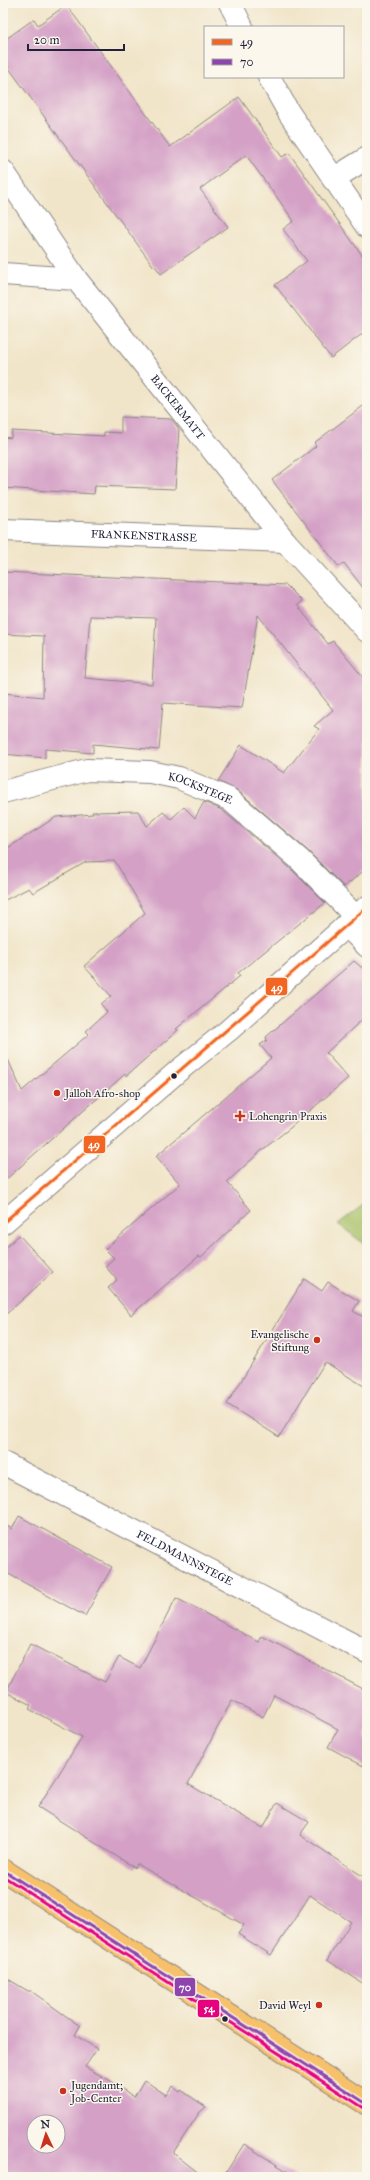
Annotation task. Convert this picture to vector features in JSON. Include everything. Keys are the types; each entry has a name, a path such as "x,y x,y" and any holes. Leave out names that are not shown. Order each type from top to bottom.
{"main road":[{"path":"3,1870 367,2104"}],"street":[{"path":"230,3 242,26"},
{"path":"270,78 289,112 367,227"},
{"path":"333,179 367,158"},
{"name":"BACKERMATT","path":"3,171 76,279 285,540 367,632"},
{"path":"3,274 76,279"},
{"name":"FRANKENSTRASSE","path":"3,530 285,540"},
{"name":"KOCKSTEGE","path":"3,792 87,770 150,772 179,778 229,799 299,859 356,916 367,946"},
{"path":"3,1224 178,1070 229,1030 356,916"},
{"name":"FELDMANNSTEGE","path":"3,1463 367,1652"}],"green space":[{"path":"367,1202 367,1246 338,1224"}],"building":[{"path":"65,6 67,8 68,7 170,147 239,97 282,157 289,153 367,262 367,330 331,358 275,285 307,261 283,229 294,221 246,155 200,189 228,227 161,274 155,266 154,267 3,60 3,41 34,19 38,25"},
{"path":"367,403 367,593 344,563 339,567 272,480 316,446 314,443"},
{"path":"121,417 171,419 177,426 179,429 175,489 95,486 94,494 3,488 3,437 11,438 12,431 104,436 104,432 121,433"},
{"path":"3,572 286,585 302,601 297,605 328,644 333,641 367,682 367,868 344,887 307,850 237,790 218,781 241,745 284,773 319,729 314,726 333,710 258,615 242,708 163,703 159,750 93,744 93,753 45,749 45,758 3,754 4,693 43,697 44,636 3,634","holes":["90,616 156,618 152,684 85,678"]},
{"path":"204,802 222,810 290,868 325,903 238,973 240,976 176,1029 178,1030 126,1076 125,1074 3,1182 3,1048 22,1091 89,1034 86,1031 107,1012 101,1004 111,996 84,966 145,913 115,861 86,862 33,893 29,888 3,901 3,851 56,817 93,814 92,812 138,811 147,826 163,812 171,819 184,807 195,818"},
{"path":"354,961 367,972 367,1015 326,1053 348,1078 261,1151 227,1182 251,1210 201,1257 199,1256 131,1315 108,1288 117,1280 105,1266 114,1258 105,1249 180,1184 156,1156 271,1058 260,1045 267,1040 266,1037"},
{"path":"19,1235 53,1272 3,1317 3,1250"},
{"name":"Evangelische Stiftung","path":"304,1279 322,1291 328,1282 359,1301 353,1311 367,1319 367,1388 325,1362 279,1437 227,1404"},
{"path":"19,1516 112,1567 85,1616 3,1571 3,1524 12,1529"},
{"path":"176,1598 259,1642 262,1636 367,1691 367,1768 328,1747 338,1729 274,1695 263,1717 232,1700 188,1784 263,1828 277,1803 309,1822 300,1835 367,1879 367,1986 327,1960 351,1922 310,1895 271,1955 238,1934 244,1925 137,1864 135,1868 38,1807 82,1737 29,1709 31,1705 6,1692 30,1644 105,1682 119,1657 140,1668"},
{"name":"Jugendamt; Job-Center","path":"3,1976 28,1991 31,1991 80,2026 75,2035 97,2049 85,2067 109,2080 134,2097 144,2080 166,2095 172,2086 180,2092 181,2090 206,2107 199,2113 173,2153 204,2177 3,2177"},
{"path":"244,2144 296,2177 223,2177"}],"transit line":[{"name":"49","path":"3,1223 367,907"},
{"name":"70","path":"3,1870 367,2104"},
{"name":"54","path":"3,1876 364,2108"}],"place":[{"name":"Jalloh Afro-shop","path":"57,1093"},
{"name":"Lohengrin Praxis","path":"240,1116"},
{"name":"Evangelische Stiftung","path":"317,1340"},
{"name":"David Weyl","path":"319,2005"},
{"name":"Jugendamt; Job-Center","path":"63,2091"}]}
